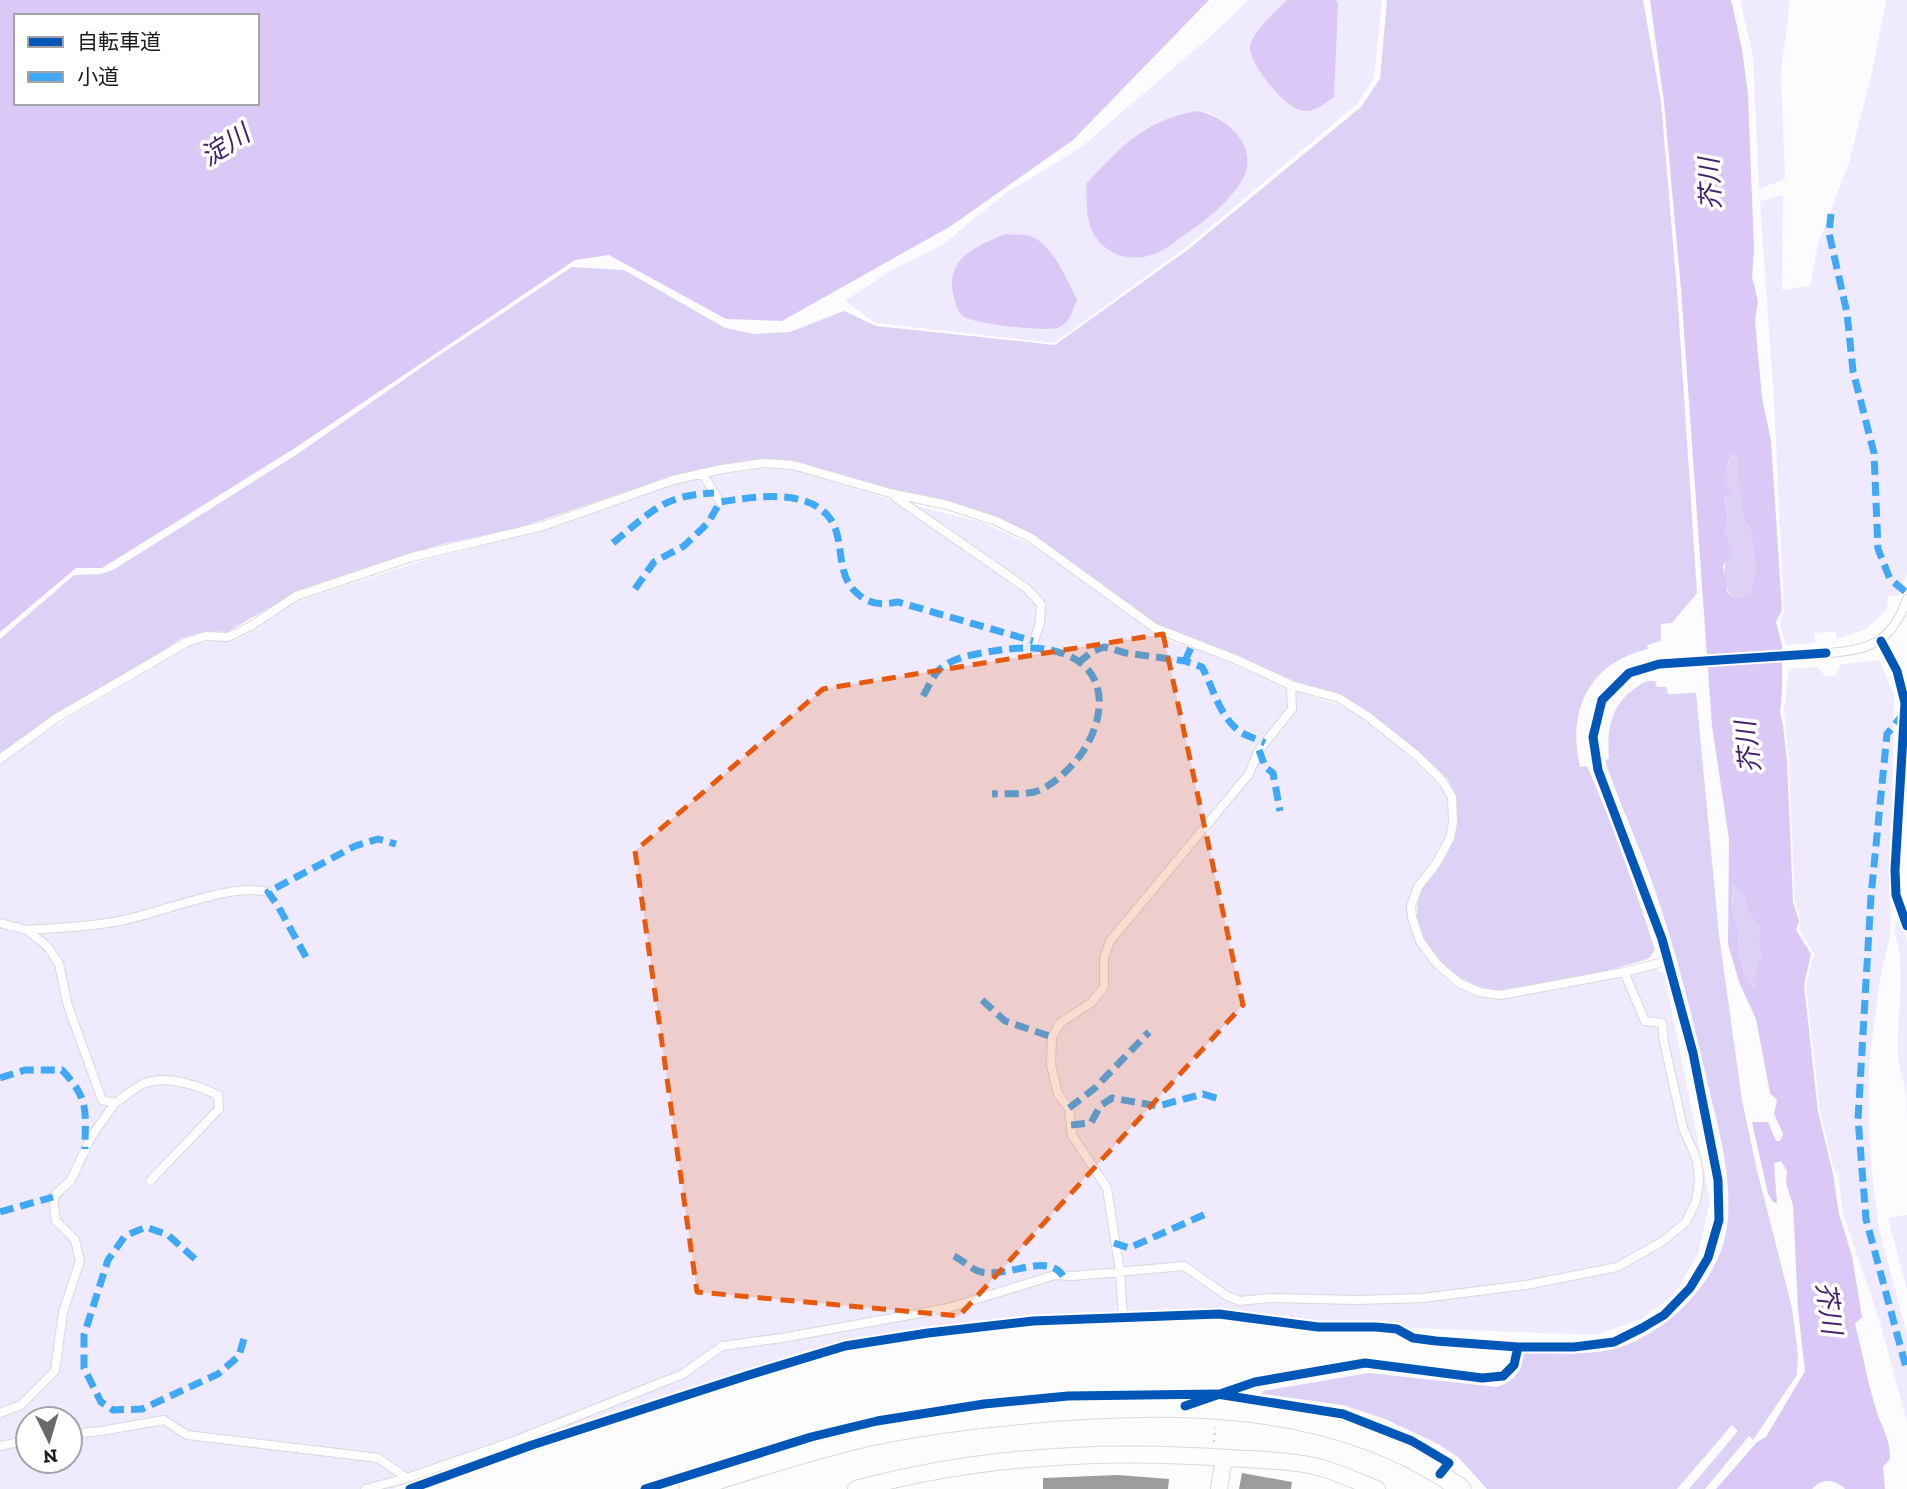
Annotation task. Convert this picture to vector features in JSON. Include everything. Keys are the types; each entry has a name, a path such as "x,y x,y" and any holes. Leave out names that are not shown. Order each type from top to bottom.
{"street":[{"path":"689,1489 858,1439 937,1423 1076,1409 1185,1406 1277,1418 1348,1432 1407,1456 1461,1489"},
{"path":"856,1489 1005,1462 1137,1455 1276,1461 1320,1468 1377,1489"},
{"path":"1218,1457 1219,1489"}],"lane":[{"path":"0,759 55,719 187,642 206,636 228,637 251,626 296,596 412,557 543,526 673,480 764,463 793,465 890,493 947,505 996,521 1031,538 1154,628 1234,659 1291,685 1339,698 1367,716 1415,754 1441,779 1452,797 1453,822 1450,838 1436,864 1418,887 1411,906 1420,941 1437,964 1459,983 1479,992 1501,995 1624,972 1667,961"},
{"path":"702,473 720,502"},
{"path":"890,493 1034,596 1041,604 1040,622 1032,648"},
{"path":"1826,653 1851,652 1881,641 1902,614 1907,599"},
{"path":"1123,1317 1120,1272 1107,1188 1072,1135 1069,1108 1058,1094 1051,1065 1052,1037 1060,1023 1092,1002 1104,987 1104,958 1110,941 1248,774 1259,750 1292,709 1291,685"},
{"path":"0,923 27,930 119,922 235,890 257,889 268,892"},
{"path":"27,930 47,946 59,964 68,1006 102,1100 115,1102"},
{"path":"365,1489 407,1478 517,1440 683,1374 722,1346 948,1308 1055,1275 1073,1276 1184,1266 1227,1296 1240,1301 1269,1298 1357,1300 1423,1298 1527,1285 1618,1267 1662,1241 1686,1222 1696,1201 1699,1181 1698,1160 1684,1128 1662,1023 1645,1021 1624,972"},
{"path":"0,1413 21,1405 55,1371 63,1312 80,1261 75,1240 56,1221 53,1197 71,1180 91,1137 115,1102 143,1084 162,1079 204,1088 218,1095 219,1109 150,1181"},
{"path":"84,1433 164,1420 187,1435 378,1458 407,1478"}],"path":[{"path":"1216,1410 1218,1457"}],"highlighted area":[{"path":"1163,634 1243,1005 959,1316 697,1292 635,851 823,689"}],"shaded area":[{"path":"1248,0 1287,0 1253,36 1294,107 1313,110 1338,4 1336,0 1382,0 1374,78 1357,104 1188,246 1054,343 875,323 845,301 893,269 941,246 1006,193 1080,148 1211,36","holes":["1197,111 1208,112 1223,121 1086,184 1146,128","1048,248 1077,299 1064,325 1052,329 1027,329 963,316"]},
{"path":"1387,0 1643,0 1661,102 1677,291 1697,593 1672,623 1661,624 1661,641 1647,645 1648,649 1610,665 1597,678 1580,709 1577,746 1580,767 1587,766 1597,789 1655,950 1648,959 1592,975 1498,990 1484,989 1461,978 1442,963 1422,937 1417,917 1418,895 1450,848 1456,827 1457,801 1448,779 1365,711 1211,645 1159,626 1008,522 971,508 889,490 778,459 741,462 666,478 521,527 438,545 293,594 227,632 207,631 182,638 139,667 63,709 0,753 0,639 74,575 100,574 113,570 299,453 572,267 624,270 725,328 755,334 790,332 844,311 876,326 1055,345 1190,248 1361,107 1380,79"},
{"path":"1740,0 1790,0 1781,73 1785,179 1759,189 1753,55"},
{"path":"1886,0 1907,0 1907,573 1898,597 1889,595 1886,611 1866,629 1837,639 1836,631 1814,633 1815,643 1786,645 1780,624 1784,610 1774,401 1760,201 1783,195 1782,290 1810,286 1818,244 1849,163 1872,72"},
{"path":"1733,454 1739,456 1739,487 1744,520 1750,528 1755,572 1750,595 1733,598 1724,579 1732,546 1724,532 1728,523 1723,474"},
{"path":"788,468 889,499 984,523 1037,548 1161,638 1202,651 1348,710 1369,723 1414,760 1438,783 1450,809 1444,841 1409,901 1410,924 1429,960 1455,986 1478,995 1501,999 1653,968 1664,973 1710,1201 1698,1254 1674,1295 1641,1319 1597,1335 1211,1320 1087,1318 970,1325 842,1347 392,1489 0,1489 0,764 55,726 195,643 236,640 257,629 295,602 428,559 546,530 686,480 759,469"},
{"path":"1875,660 1880,662 1894,695 1890,936 1880,978 1869,1064 1869,1131 1879,1229 1907,1335 1907,1422 1879,1319 1843,1214 1838,1173 1834,1170 1820,1111 1806,985 1814,954 1799,929 1801,921 1795,902 1789,761 1784,711 1789,669 1817,667 1826,677 1836,675 1840,665"},
{"path":"1647,681 1655,681 1657,687 1666,687 1668,694 1696,693 1719,935 1742,1100 1792,1308 1798,1354 1797,1375 1753,1440 1749,1436 1705,1489 1689,1489 1738,1431 1732,1425 1677,1489 1487,1489 1459,1458 1440,1445 1385,1419 1343,1405 1262,1394 1263,1391 1369,1373 1497,1387 1509,1382 1517,1374 1524,1352 1592,1353 1634,1342 1671,1318 1688,1302 1714,1266 1723,1246 1728,1208 1727,1173 1720,1137 1670,938 1649,874 1605,761 1609,758 1609,733 1614,712 1627,695"},
{"path":"1734,883 1746,897 1747,910 1760,928 1758,939 1761,955 1755,971 1758,990 1747,979 1741,962 1738,926 1732,909"},
{"path":"1898,917 1907,941 1907,1143 1906,1093 1898,1050 1901,973 1894,931"},
{"path":"1907,1215 1907,1290 1888,1218"}],"water":[{"name":"淀川","path":"0,0 1209,0 1073,140 951,226 782,321 726,319 609,255 575,260 292,450 102,568 76,568 0,632"},
{"path":"1287,0 1336,0 1338,4 1334,97 1309,111 1293,107 1276,92 1251,54 1251,41 1255,35"},
{"name":"芥川","path":"1650,0 1731,0 1742,49 1748,95 1754,250 1752,277 1758,301 1755,321 1762,398 1771,441 1782,610 1776,622 1782,645 1780,712 1787,761 1793,902 1799,921 1796,930 1811,954 1804,985 1818,1112 1833,1174 1839,1214 1852,1256 1862,1317 1855,1324 1872,1396 1889,1445 1890,1459 1883,1467 1885,1489 1845,1489 1828,1481 1812,1489 1716,1489 1757,1442 1766,1437 1805,1371 1798,1309 1793,1205 1786,1183 1787,1171 1781,1161 1774,1163 1777,1203 1773,1202 1768,1194 1752,1122 1768,1122 1776,1141 1780,1141 1783,1134 1774,1114 1777,1100 1770,1093 1756,1019 1739,982 1728,944 1729,839 1712,726 1681,289 1664,102","holes":["1733,454 1739,456 1739,487 1744,520 1750,528 1755,572 1750,595 1733,598 1727,591 1723,566 1732,556 1732,546 1724,532 1728,523 1725,496 1732,491 1726,481 1725,472","1734,884 1746,897 1747,910 1760,928 1758,939 1761,955 1755,971 1757,989 1747,978 1741,962 1738,926 1732,909"]},
{"path":"1197,111 1218,118 1236,133 1242,142 1247,163 1241,183 1213,214 1157,253 1136,258 1125,257 1107,249 1093,233 1089,222 1086,184 1123,147 1148,128 1178,115"},
{"path":"1005,234 1027,235 1036,239 1057,262 1077,299 1064,325 1042,329 997,325 971,320 959,312 953,293 954,270 975,248"}],"building":[{"path":"1242,1473 1292,1482 1291,1489 1239,1489"},
{"path":"1118,1475 1169,1479 1168,1489 1043,1489 1043,1478"}],"marked path":[{"path":"1831,214 1829,233 1847,313 1853,371 1874,453 1878,549 1890,579 1907,593"},
{"path":"613,543 659,507 682,497 714,493"},
{"path":"635,589 654,562 684,546 708,523 720,502 762,497 792,498 806,501 828,516 837,535 845,576 850,586 863,598 877,603 898,602 1033,641"},
{"path":"1185,661 1193,643"},
{"path":"1078,663 1093,651 1104,647 1126,653 1185,661 1202,667 1226,717 1242,733 1265,743"},
{"path":"923,696 940,669 953,661 985,652 1035,648 1053,650 1084,665 1098,691 1099,707 1091,737 1083,752 1055,781 1040,790 992,794"},
{"path":"1904,713 1887,734 1871,896 1858,1119 1866,1219 1907,1371"},
{"path":"1259,750 1265,767 1273,773 1280,811"},
{"path":"306,957 268,892 355,846 378,839 396,844"},
{"path":"982,1000 1005,1021 1052,1037"},
{"path":"1069,1108 1095,1088 1149,1032"},
{"path":"0,1078 25,1070 62,1070 82,1098 85,1149"},
{"path":"1071,1125 1091,1123 1100,1106 1112,1098 1158,1106 1203,1094 1222,1100"},
{"path":"0,1212 53,1197"},
{"path":"1114,1243 1129,1248 1208,1213"},
{"path":"195,1259 168,1235 146,1227 125,1236 108,1260 84,1335 84,1368 101,1402 113,1410 142,1409 218,1374 239,1356 245,1335"},
{"path":"954,1256 978,1271 989,1273 1047,1266 1056,1269 1063,1276"}],"cycle path":[{"path":"1881,641 1897,671 1905,703 1895,870 1896,895 1907,926"},
{"path":"410,1489 532,1445 845,1346 928,1333 1033,1321 1219,1314 1318,1327 1397,1329 1413,1338 1436,1341 1518,1347 1574,1347 1614,1342 1642,1328 1664,1315 1690,1288 1708,1258 1719,1220 1718,1180 1693,1053 1662,939 1598,770 1593,737 1602,700 1629,673 1659,664 1826,653"},
{"path":"1185,1406 1255,1382 1365,1363 1482,1378 1503,1376 1514,1365 1518,1347"},
{"path":"645,1489 811,1437 877,1421 984,1404 1068,1396 1217,1394 1343,1414 1412,1441 1449,1463 1440,1474"}]}
